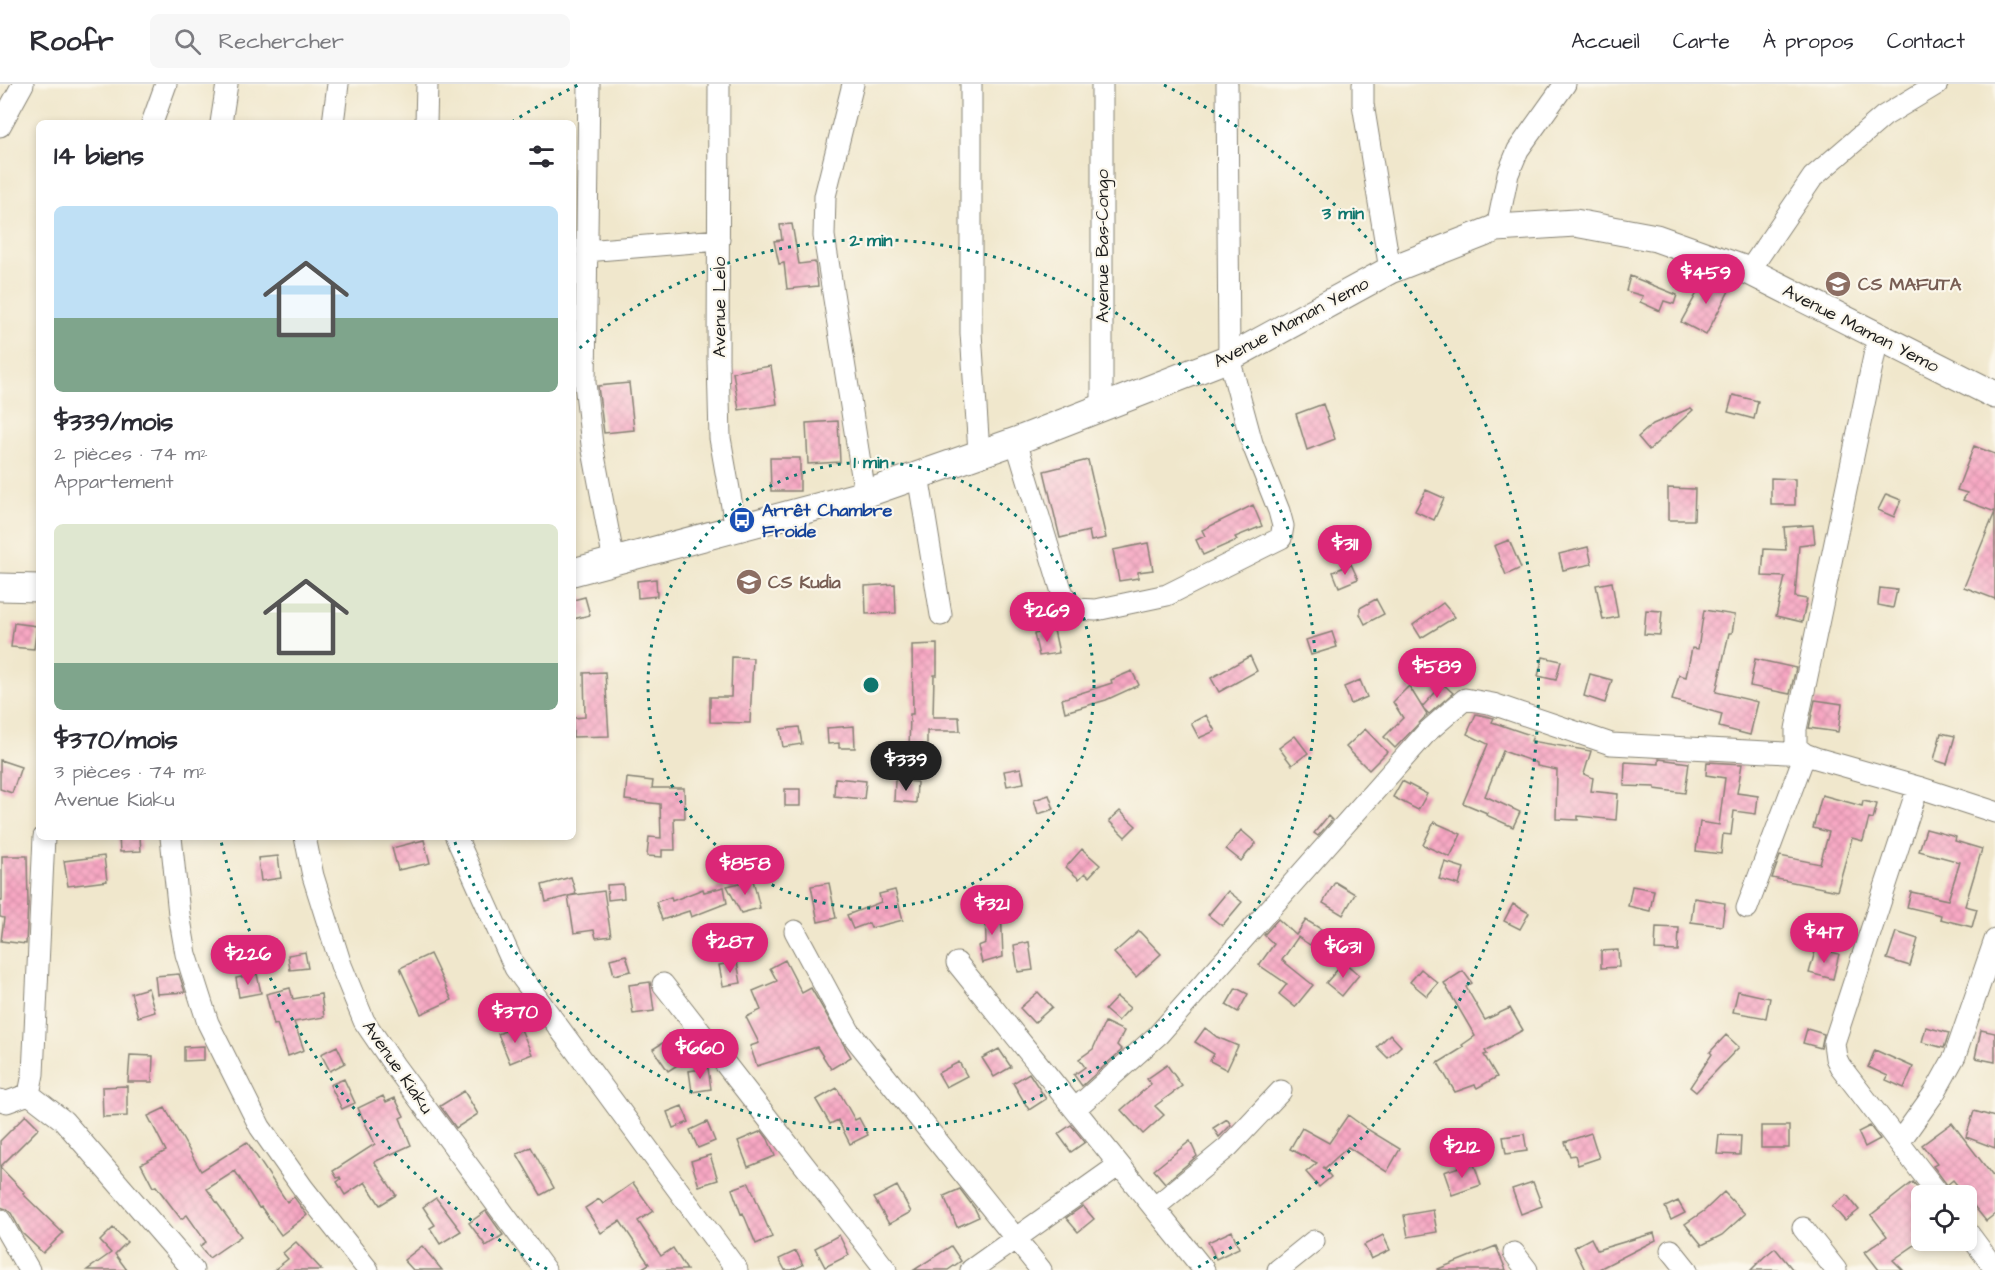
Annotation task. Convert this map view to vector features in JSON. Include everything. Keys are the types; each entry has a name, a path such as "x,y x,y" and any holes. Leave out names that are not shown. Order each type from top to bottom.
{"street":[{"path":"0,126 23,84"},
{"path":"153,120 166,84"},
{"path":"221,120 227,84"},
{"path":"333,120 338,84"},
{"path":"426,120 427,84"},
{"path":"589,84 585,383 592,445 614,562"},
{"name":"Avenue Lelo","path":"719,84 720,438 736,529"},
{"path":"853,84 825,196 824,236 865,494"},
{"path":"971,84 971,333 979,452"},
{"name":"Avenue Bas-Congo","path":"1102,84 1102,408"},
{"path":"1016,441 1061,589 1066,600 1076,609 1096,610 1167,595 1281,538 1283,526 1280,510 1252,443 1229,358 1227,84"},
{"path":"1363,84 1364,104 1390,270"},
{"path":"1497,228 1508,174 1518,150 1565,84"},
{"path":"1749,271 1813,177 1884,116 1937,84"},
{"name":"Avenue Maman Yemo","path":"576,571 865,494 979,452 1016,441 1229,358 1390,270 1497,228 1575,223 1656,238 1749,271 1995,395"},
{"path":"586,251 719,240"},
{"path":"1805,754 1796,747 1796,729 1878,337"},
{"path":"918,475 941,615"},
{"path":"0,587 36,588"},
{"path":"1075,1109 1158,1035 1427,732 1465,699 1493,704 1611,744 1805,754 1995,812"},
{"path":"1747,908 1805,754"},
{"path":"1918,787 1834,1043 1836,1058 1840,1066 1932,1185"},
{"path":"29,1094 33,1074 44,840"},
{"path":"171,840 179,914 186,954 208,1023 260,1127 303,1188 368,1270"},
{"name":"Avenue Kiaku","path":"306,840 313,876 341,964 364,1021 545,1270"},
{"path":"457,840 515,968 729,1267"},
{"path":"795,931 849,1031 1041,1270"},
{"path":"1900,1141 1935,1092 1955,1056 1995,940"},
{"path":"957,963 1204,1270"},
{"path":"663,984 886,1270"},
{"path":"1154,1208 1228,1147 1281,1091"},
{"path":"2,1106 29,1094"},
{"path":"29,1094 64,1121 193,1270"},
{"path":"971,1270 1119,1165"},
{"path":"0,1220 29,1270"},
{"path":"1803,1228 1836,1270"},
{"path":"1278,1270 1314,1241"},
{"path":"1977,1245 1995,1269"},
{"path":"1671,1250 1687,1270"},
{"path":"1514,1253 1527,1270"}],"building":[{"path":"792,224 799,264 815,262 818,286 787,289 784,263 779,264 774,241 782,240 780,225"},
{"path":"1707,275 1731,287 1706,335 1681,322"},
{"path":"1630,276 1677,295 1674,304 1664,301 1660,311 1640,302 1643,296 1626,291"},
{"path":"771,366 777,404 739,410 733,372"},
{"path":"629,383 634,430 604,433 598,386"},
{"path":"1733,395 1758,401 1754,419 1728,412"},
{"path":"1323,404 1335,439 1307,450 1296,414"},
{"path":"1691,408 1693,410 1649,450 1638,437 1653,424"},
{"path":"838,421 840,462 808,464 806,423"},
{"path":"1974,446 1995,454 1995,512 1963,500 1967,493 1957,490"},
{"path":"770,458 800,458 800,491 771,491"},
{"path":"1088,460 1106,538 1091,541 1089,531 1060,538 1044,471"},
{"path":"1771,478 1795,479 1795,505 1771,505"},
{"path":"1668,488 1695,489 1694,520 1668,520"},
{"path":"1426,490 1444,498 1434,520 1415,511"},
{"path":"1886,494 1901,500 1894,517 1878,510"},
{"path":"1253,505 1262,526 1235,537 1237,540 1203,555 1196,540 1205,536 1202,530"},
{"path":"1995,512 1995,599 1964,587"},
{"path":"1813,525 1815,543 1799,545 1795,597 1807,599 1802,622 1776,616 1785,577 1762,576 1764,549 1786,550 1784,527"},
{"path":"1509,540 1521,568 1506,575 1494,546"},
{"path":"1148,543 1153,570 1138,572 1138,578 1119,581 1113,550"},
{"path":"1588,547 1592,564 1563,570 1559,554"},
{"path":"1351,564 1358,579 1339,587 1333,572"},
{"path":"656,579 657,596 638,598 637,581"},
{"path":"1612,582 1618,617 1603,620 1596,585"},
{"path":"895,584 896,613 866,614 865,586"},
{"path":"1880,588 1897,590 1893,608 1878,605"},
{"path":"585,597 590,615 576,618 576,599"},
{"path":"1376,599 1384,614 1365,624 1360,608"},
{"path":"1443,603 1455,617 1421,638 1413,625"},
{"path":"1646,610 1662,611 1660,635 1644,634"},
{"path":"1704,610 1735,615 1716,692 1758,702 1750,735 1719,727 1722,714 1672,700 1679,675 1686,677 1692,648 1698,649"},
{"path":"14,623 36,626 34,649 11,647"},
{"path":"1054,630 1059,653 1039,656 1034,634"},
{"path":"1332,632 1337,647 1311,655 1306,640"},
{"path":"937,644 933,717 959,717 960,731 927,731 927,750 909,750 910,714 913,714 912,645"},
{"path":"1250,656 1257,671 1219,692 1211,678"},
{"path":"732,657 753,658 750,723 710,722 710,697 731,697"},
{"path":"1543,657 1561,661 1556,680 1538,676"},
{"path":"1755,659 1796,668 1790,694 1750,686"},
{"path":"1132,671 1139,685 1106,700 1065,712 1062,699 1112,683 1111,680"},
{"path":"605,672 609,736 576,737 576,718 585,717 584,673"},
{"path":"1590,674 1612,680 1605,703 1584,696"},
{"path":"1360,680 1367,697 1351,704 1344,687"},
{"path":"1443,684 1453,693 1429,714 1422,707"},
{"path":"1409,686 1427,715 1395,748 1384,737 1403,718 1393,702"},
{"path":"1815,700 1842,704 1838,732 1809,728"},
{"path":"1476,714 1494,718 1492,722 1533,736 1531,741 1591,751 1584,774 1593,778 1591,791 1618,794 1616,820 1578,816 1578,820 1556,819 1557,770 1537,766 1537,763 1503,751 1485,796 1520,812 1513,827 1463,803 1488,744 1467,734"},
{"path":"1206,715 1215,731 1199,738 1191,723"},
{"path":"854,726 855,748 839,748 839,743 828,744 827,728"},
{"path":"799,727 802,744 783,747 780,729"},
{"path":"1365,729 1387,752 1369,770 1346,747"},
{"path":"1941,733 1955,736 1947,764 1934,760"},
{"path":"1295,736 1308,753 1292,765 1279,748"},
{"path":"1659,759 1689,763 1685,793 1655,789 1655,787 1624,786 1625,762 1659,764"},
{"path":"0,760 21,767 12,793 0,789"},
{"path":"1707,762 1742,764 1737,793 1758,796 1756,814 1734,811 1731,835 1723,834 1721,854 1696,851 1700,822 1719,825 1725,778 1706,775"},
{"path":"1021,768 1024,783 1007,786 1004,771"},
{"path":"627,778 653,781 652,788 684,788 685,818 674,818 675,850 662,850 662,857 647,856 649,837 661,838 660,804 625,800"},
{"path":"835,778 866,781 864,799 834,796"},
{"path":"895,780 917,782 916,803 894,801"},
{"path":"1402,781 1427,794 1418,810 1393,797"},
{"path":"785,789 800,789 800,806 785,806"},
{"path":"1049,795 1054,809 1038,814 1034,800"},
{"path":"1822,795 1862,806 1863,801 1877,804 1873,819 1869,818 1863,841 1852,838 1837,891 1772,878 1780,856 1820,864 1829,832 1813,828"},
{"path":"1120,811 1136,826 1125,837 1109,821"},
{"path":"1328,816 1332,820 1318,836 1314,833"},
{"path":"1434,822 1461,834 1450,857 1423,845"},
{"path":"1926,829 1956,837 1955,841 1982,849 1965,906 1977,909 1972,927 1940,919 1941,915 1907,907 1911,892 1948,900 1960,862 1919,851"},
{"path":"1241,830 1256,843 1241,861 1226,849"},
{"path":"119,840 140,840 141,851 120,852"},
{"path":"424,840 430,863 398,870 392,848"},
{"path":"1082,849 1100,865 1089,877 1085,873 1079,879 1066,867"},
{"path":"2,856 27,856 26,944 1,941 4,918 0,917"},
{"path":"104,856 107,881 68,886 64,861"},
{"path":"278,856 281,878 261,881 258,858"},
{"path":"1445,862 1464,868 1459,885 1439,879"},
{"path":"571,877 576,894 546,902 542,885"},
{"path":"753,880 760,908 741,913 727,886"},
{"path":"1335,882 1355,894 1343,915 1323,903"},
{"path":"829,883 836,918 818,922 811,886"},
{"path":"623,884 624,898 608,900 607,885"},
{"path":"1632,886 1654,890 1650,911 1628,906"},
{"path":"724,887 727,903 691,917 689,911 662,920 656,902 671,897 672,901 703,889 704,892"},
{"path":"895,890 903,920 871,928 869,923 853,929 847,915 881,902 879,894"},
{"path":"604,891 611,936 596,938 594,930 574,933 568,896"},
{"path":"1228,891 1242,902 1222,926 1208,915"},
{"path":"1694,898 1725,903 1722,926 1691,922"},
{"path":"1513,904 1529,913 1520,929 1504,921"},
{"path":"1001,907 1003,957 982,963 978,946 986,943 985,908"},
{"path":"1278,919 1296,935 1306,920 1321,929 1310,945 1298,937 1282,960 1313,985 1295,1007 1279,994 1287,984 1259,965 1274,944 1264,935"},
{"path":"1656,927 1679,928 1678,951 1655,950"},
{"path":"1139,931 1161,954 1136,977 1114,953"},
{"path":"1896,932 1918,939 1910,966 1887,959"},
{"path":"1029,942 1033,970 1018,972 1014,945"},
{"path":"1816,948 1839,954 1833,979 1809,973"},
{"path":"1618,950 1619,967 1601,968 1601,951"},
{"path":"305,952 308,968 290,970 288,955"},
{"path":"430,954 452,1000 421,1014 400,968"},
{"path":"626,955 631,971 614,975 610,959"},
{"path":"785,960 802,993 811,988 851,1057 831,1069 817,1047 757,1066 750,1046 759,1043 746,1017 761,1010 753,991 777,981 770,968"},
{"path":"737,962 741,983 723,986 719,965"},
{"path":"1344,962 1359,975 1342,996 1326,983"},
{"path":"1421,969 1438,983 1427,996 1410,982"},
{"path":"1463,971 1472,983 1466,987 1485,1020 1510,1008 1523,1030 1485,1051 1487,1054 1484,1055 1497,1077 1477,1088 1475,1085 1455,1092 1438,1063 1464,1047 1462,1045 1475,1036 1444,983"},
{"path":"179,974 185,992 157,994 155,976"},
{"path":"257,974 261,993 239,997 236,978"},
{"path":"650,982 654,1011 633,1014 629,985"},
{"path":"148,988 155,1012 138,1017 131,993"},
{"path":"290,988 293,999 321,994 324,1017 294,1022 304,1050 288,1056 277,1024 274,1025 266,994"},
{"path":"1236,988 1248,994 1238,1012 1226,1005"},
{"path":"1738,991 1770,998 1766,1018 1733,1012"},
{"path":"1038,992 1052,1007 1034,1023 1020,1008"},
{"path":"1117,997 1130,1008 1118,1021 1105,1010"},
{"path":"1105,1022 1124,1031 1117,1045 1122,1050 1082,1086 1074,1075 1085,1067 1079,1059 1093,1049"},
{"path":"519,1025 532,1054 510,1063 498,1034"},
{"path":"1926,1027 1949,1033 1944,1048 1922,1042"},
{"path":"1205,1028 1217,1037 1238,1046 1227,1070 1210,1061 1214,1054 1195,1042"},
{"path":"1807,1029 1824,1034 1821,1048 1803,1043"},
{"path":"1981,1030 1995,1033 1995,1062 1975,1058"},
{"path":"1390,1034 1401,1046 1388,1058 1377,1047"},
{"path":"1726,1035 1739,1047 1696,1092 1690,1087 1712,1054 1710,1052"},
{"path":"672,1037 687,1059 668,1071 653,1049"},
{"path":"204,1046 204,1060 184,1061 184,1047"},
{"path":"337,1046 345,1063 330,1071 321,1054"},
{"path":"999,1049 1011,1067 994,1077 982,1058"},
{"path":"1875,1050 1913,1067 1904,1088 1886,1080 1888,1076 1868,1067"},
{"path":"130,1055 153,1056 152,1082 128,1082"},
{"path":"959,1062 967,1076 946,1087 938,1073"},
{"path":"1167,1065 1182,1086 1155,1106 1164,1115 1143,1134 1121,1110 1151,1084 1147,1079"},
{"path":"708,1068 711,1089 692,1092 689,1071"},
{"path":"1029,1073 1046,1099 1029,1110 1013,1083"},
{"path":"344,1079 355,1103 342,1109 330,1085"},
{"path":"127,1086 127,1116 103,1117 102,1087"},
{"path":"837,1088 855,1120 859,1118 868,1135 850,1144 838,1120 830,1124 816,1100"},
{"path":"464,1091 478,1114 456,1128 440,1106"},
{"path":"383,1096 386,1102 395,1098 404,1116 400,1118 411,1145 374,1162 396,1195 380,1205 365,1182 345,1195 337,1182 341,1179 340,1177 337,1178 333,1171 375,1144 358,1108"},
{"path":"682,1106 689,1122 673,1128 667,1112"},
{"path":"165,1108 201,1171 247,1142 287,1202 294,1197 307,1215 281,1235 261,1207 259,1208 235,1171 207,1189 241,1236 209,1258 200,1246 206,1242 187,1215 181,1219 156,1186 153,1187 141,1164 166,1151 148,1116"},
{"path":"1974,1111 1995,1117 1995,1148 1966,1137"},
{"path":"26,1115 39,1128 0,1167 0,1141"},
{"path":"1348,1115 1400,1149 1387,1172 1348,1147 1325,1168 1323,1167 1331,1177 1319,1187 1306,1172 1317,1163 1290,1149 1302,1128 1329,1143"},
{"path":"1227,1119 1231,1125 1219,1137 1213,1128"},
{"path":"707,1122 715,1141 698,1148 690,1130"},
{"path":"1952,1123 1995,1179 1995,1214 1986,1221 1977,1210 1977,1185 1957,1185 1953,1180 1947,1185 1933,1166 1937,1164 1922,1145"},
{"path":"1071,1125 1085,1142 1071,1152 1058,1134"},
{"path":"1761,1126 1789,1126 1789,1148 1761,1148"},
{"path":"1870,1126 1880,1139 1865,1147 1858,1132"},
{"path":"762,1131 775,1156 748,1167 738,1141"},
{"path":"1591,1133 1599,1158 1578,1165 1575,1155 1570,1156 1565,1142"},
{"path":"1524,1134 1527,1151 1506,1154 1503,1137"},
{"path":"1719,1135 1741,1136 1740,1155 1717,1154"},
{"path":"1190,1141 1197,1156 1165,1183 1154,1170"},
{"path":"531,1147 554,1188 541,1195 517,1154"},
{"path":"710,1155 718,1180 699,1186 691,1161"},
{"path":"1474,1164 1481,1185 1452,1195 1444,1172"},
{"path":"0,1167 25,1193 23,1194 63,1233 43,1253 22,1233 11,1213 0,1207"},
{"path":"1533,1182 1542,1206 1521,1214 1512,1189"},
{"path":"1913,1182 1915,1185 1911,1185 1911,1248 1893,1260 1903,1270 1879,1270 1865,1252 1887,1236 1871,1215"},
{"path":"633,1183 653,1211 638,1221 661,1256 673,1248 687,1270 639,1270 649,1264 620,1221 601,1233 585,1208 599,1199 603,1204"},
{"path":"749,1183 772,1237 756,1244 732,1189"},
{"path":"897,1186 911,1212 889,1224 874,1198"},
{"path":"960,1189 979,1217 957,1227 944,1196"},
{"path":"1724,1192 1745,1214 1722,1235 1702,1245 1685,1224 1704,1211"},
{"path":"1847,1195 1859,1210 1845,1221 1832,1206"},
{"path":"436,1198 461,1231 440,1244 430,1228 435,1225 423,1207"},
{"path":"1678,1201 1685,1213 1671,1220 1665,1207"},
{"path":"1083,1206 1094,1219 1078,1232 1066,1218"},
{"path":"1433,1210 1437,1232 1408,1237 1404,1215"},
{"path":"486,1211 503,1235 486,1246 469,1223"},
{"path":"113,1228 127,1242 115,1254 127,1270 87,1270 111,1253 100,1241"},
{"path":"1232,1231 1239,1248 1216,1259 1208,1242"},
{"path":"1654,1233 1656,1240 1597,1270 1585,1270 1574,1247 1591,1238 1597,1250"},
{"path":"839,1235 849,1255 825,1267 815,1248"},
{"path":"1383,1235 1390,1250 1371,1259 1364,1245"},
{"path":"296,1242 322,1270 274,1270 288,1259 283,1253"},
{"path":"422,1246 442,1270 413,1270 404,1260"},
{"path":"951,1246 961,1261 948,1270 914,1270"},
{"path":"1496,1246 1506,1270 1438,1270 1438,1269"},
{"path":"1775,1248 1793,1270 1751,1270 1764,1257"},
{"path":"796,1251 803,1265 792,1270 785,1270 779,1259"}],"place":[{"name":"CS MAFUTA","path":"1838,284"},
{"name":"Arrêt Chambre Froide","path":"742,520"},
{"name":"CS Kudia","path":"749,582"}]}
